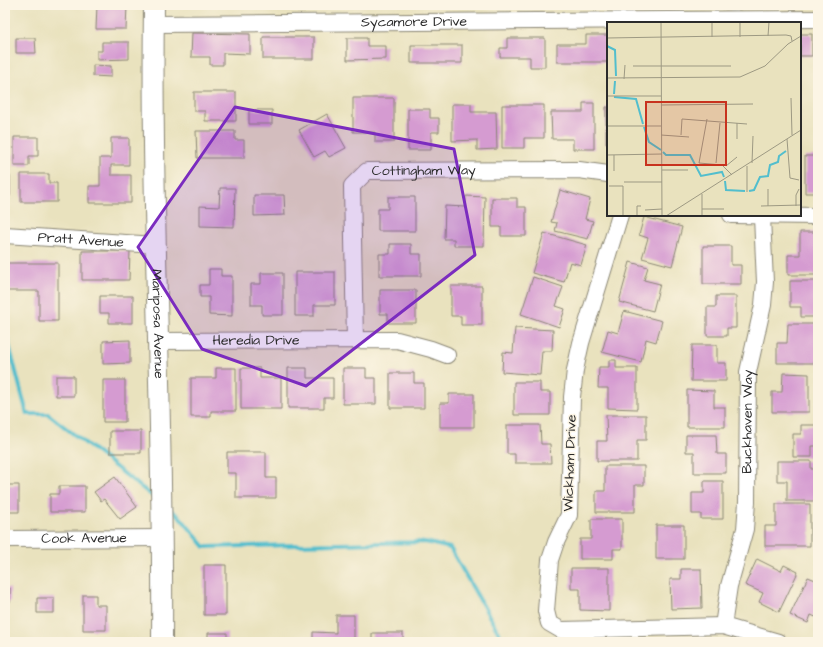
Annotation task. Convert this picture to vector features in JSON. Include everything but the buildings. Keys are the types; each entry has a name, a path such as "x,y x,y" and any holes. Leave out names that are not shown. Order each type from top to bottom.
{"street":[{"name":"Sycamore Drive","path":"153,15 818,19"},
{"name":"Mariposa Avenue","path":"153,15 157,341 163,532 162,642"},
{"name":"Cottingham Way","path":"355,340 352,186 367,171 579,170 607,174"},
{"name":"Wickham Drive","path":"620,216 581,343 576,370 572,397 569,515 556,542 550,560 546,612 549,623 561,630 723,626 778,642"},
{"path":"746,216 818,216"},
{"name":"Buckhaven Way","path":"723,626 729,586 745,529 747,502 748,372 763,305 765,282 762,217"},
{"name":"Pratt Avenue","path":"5,235 156,245"},
{"name":"Heredia Drive","path":"157,341 397,340 447,355"},
{"name":"Cook Avenue","path":"5,539 163,532"}],"highlighted area":[{"path":"235,107 454,149 475,255 306,386 202,349 138,247"}],"waterway":[{"path":"5,330 27,414 48,414 155,498"},
{"path":"168,508 180,517 205,547 425,542 450,548 504,642"}]}
